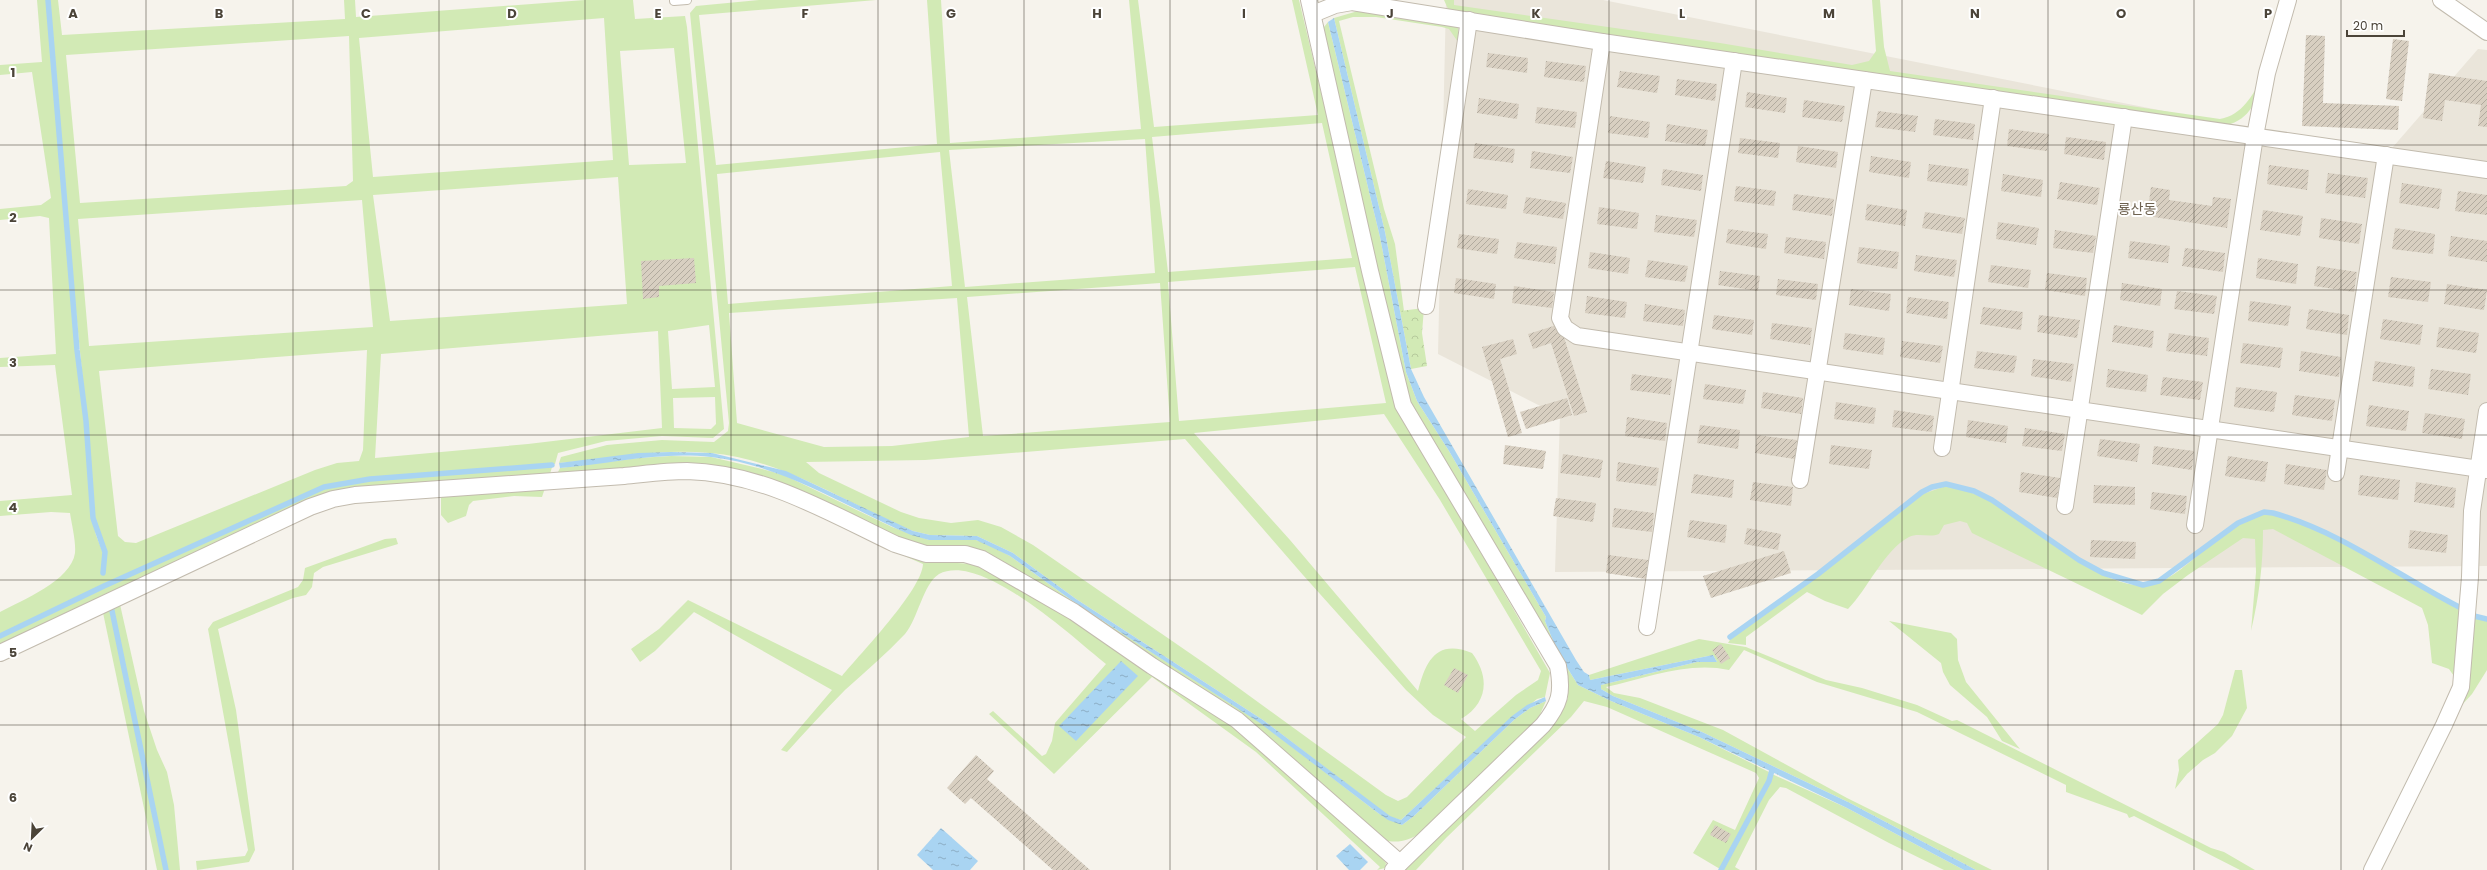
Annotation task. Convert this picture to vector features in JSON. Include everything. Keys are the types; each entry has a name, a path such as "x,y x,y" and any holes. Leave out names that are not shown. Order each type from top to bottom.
{"street":[{"path":"2195,525 2255,136 2267,73 2288,0"},
{"path":"2441,0 2487,32"},
{"path":"0,652 131,589 310,507 333,499 356,495 616,477 661,472 715,474 745,479 780,489 894,544 926,554 965,554 982,559 1004,570 1074,612 1152,666 1237,720 1397,867 1554,712 1559,701 1561,683 1558,666 1403,405 1370,271 1311,7 1352,2 1602,42 2487,170"},
{"path":"1426,306 1468,20"},
{"path":"1602,42 1560,318 1566,328 1577,336 1951,392 2078,408 2483,470"},
{"path":"1646,627 1734,61"},
{"path":"1800,480 1864,80"},
{"path":"1942,448 1993,98"},
{"path":"2065,506 2078,408 2124,117"},
{"path":"2336,473 2386,155"},
{"path":"2372,870 2461,687 2470,577 2472,510 2483,470 2487,411"}],"lane":[{"path":"674,1 687,0"}],"shaded area":[{"path":"1446,0 1603,0 2386,155 2478,49 2487,50 2487,566 1555,572 1560,416 1438,354"}],"green space":[{"path":"37,0 46,0 92,518 96,535 103,553 102,572 104,573 106,552 95,518 69,242 49,0 58,0 62,35 345,19 344,0 355,0 356,17 585,0 633,0 635,19 685,16 724,429 713,438 662,436 606,441 558,453 555,464 370,477 324,485 104,585 0,635 0,612 55,581 72,563 75,553 70,513 51,512 0,516 0,501 72,495 55,365 0,367 0,358 56,354 49,218 40,216 0,220 0,209 41,205 51,198 32,72 0,75 0,65 42,62","holes":["604,18 613,160 373,177 359,38","349,36 353,181 346,186 80,203 66,55","674,48 686,163 629,165 620,51","618,177 627,304 390,321 373,195","362,200 373,327 89,346 78,219","709,325 715,387 672,389 668,331","658,331 662,428 528,444 375,458 381,354","367,350 363,450 359,461 337,463 315,470 136,543 125,542 118,536 99,371","715,397 716,424 711,429 674,428 673,398"]},
{"path":"759,0 876,0 699,15 716,165 937,144 927,0 941,0 950,143 1141,129 1129,0 1138,0 1154,127 1318,115 1292,0 1299,0 1390,382 1460,516 1550,673 1545,697 1537,699 1486,741 1401,820 1390,817 1263,720 1076,599 1013,553 977,536 930,535 913,531 789,473 737,457 710,453 672,452 559,463 561,457 607,445 662,440 714,442 728,431 729,423 690,13 696,6","holes":["1322,123 1352,258 1168,272 1152,137","1145,139 1155,273 965,287 949,150","940,152 952,286 728,304 717,174","1355,267 1386,403 1179,421 1168,282","1160,283 1170,422 983,436 967,297","957,298 969,437 892,446 824,447 737,423 729,313","1384,414 1440,500 1541,671 1538,680 1516,695 1475,731 1461,719 1470,713 1477,705 1483,689 1484,680 1482,671 1472,653 1460,649 1450,649 1435,655 1425,670 1418,691 1290,540 1194,433","1185,439 1303,575 1406,690 1433,715 1466,737 1407,797 1398,801 1386,795 1207,665 1033,545 1001,527 978,520 951,523 919,518 901,512 819,473 806,462 925,460"]},
{"path":"1444,0 1454,0 1454,5 1720,43 1852,65 1869,61 1876,51 1872,0 1880,0 1884,47 1890,71 2220,119 2228,117 2241,109 2251,97 2263,77 2252,107 2241,118 2226,125 1449,11"},
{"path":"1358,11 1458,25 1458,42 1449,29 1442,27 1376,17 1353,17 1339,21 1384,209 1395,244 1404,311 1400,311 1385,232 1334,18"},
{"path":"1328,22 1380,237 1406,372 1417,401 1449,451 1546,617 1545,621 1558,653 1578,685 1611,701 1699,737 1769,772 1766,785 1720,869 1693,853 1713,820 1735,830 1759,778 1756,773 1607,707 1584,701 1571,717 1446,838 1416,870 1404,870 1562,710 1568,698 1568,682 1406,395 1323,33 1324,27"},
{"path":"1424,308 1422,333 1427,366 1411,369 1400,311"},
{"path":"671,456 711,457 784,475 892,527 929,540 976,540 991,546 1010,556 1074,602 1261,723 1378,813 1402,825 1414,816 1515,719 1530,708 1546,701 1538,719 1421,833 1403,841 1394,842 1384,840 1256,729 984,551 918,545 757,476 556,476 560,468 638,458"},
{"path":"552,467 550,474 370,489 0,646 0,638 105,587 324,488 370,480"},
{"path":"1946,486 1972,493 1996,504 2085,565 2108,577 2134,585 2151,585 2168,578 2184,567 2233,527 2250,518 2271,514 2286,518 2346,545 2461,609 2456,679 2449,669 2432,663 2428,625 2422,608 2273,529 2263,530 2260,581 2251,631 2256,572 2255,539 2243,538 2188,575 2163,594 2142,615 1972,533 1967,523 1960,521 1944,525 1939,534 1912,536 1900,543 1884,560 1848,609 1825,601 1807,592 1746,637 1746,645 1728,643 1731,638 1819,575 1923,494"},
{"path":"545,488 542,497 514,496 473,501 469,505 466,516 448,523 441,515 441,493"},
{"path":"396,538 398,544 323,567 314,573 312,587 306,595 293,598 218,629 236,710 255,850 249,862 197,870 196,861 245,856 248,850 208,629 213,622 298,587 303,580 305,568 385,539"},
{"path":"900,554 918,560 971,564 1003,575 1202,706 1265,750 1381,857 1386,863 1385,868 1377,870 1380,867 1256,752 1152,677 1054,774 989,714 993,711 1042,756 1046,754 1052,741 1055,723 1106,664 1050,618 1026,601 1002,586 978,575 957,570 939,574 933,579 925,593 910,628 905,634 845,690 787,752 781,750 832,690 694,612 655,651 640,662 631,649 659,629 688,600 842,676 889,622 902,605 920,575 923,564"},
{"path":"119,600 144,711 157,750 167,772 174,805 180,870 167,870 111,603"},
{"path":"109,605 164,870 157,870 102,608"},
{"path":"2474,617 2487,621 2487,670 2472,694 2460,707"},
{"path":"1889,621 1951,633 1957,639 1958,660 1966,682 2020,749 2002,741 1987,717 1950,685 1943,672 1941,663"},
{"path":"1699,639 1746,647 1826,680 1862,688 1917,705 1952,721 1957,720 2211,848 2224,852 2255,870 2240,870 2134,816 2129,818 2127,814 2066,792 2066,785 1917,712 1817,682 1744,650 1729,670 1714,668 1683,669 1652,675 1606,687 1614,693 1640,698 1723,730 1847,798 1992,870 1976,870 1850,803 1702,732 1613,696 1601,689 1601,685 1697,662 1717,662 1713,655 1590,680 1589,675"},
{"path":"2235,670 2242,670 2247,708 2232,736 2215,753 2203,760 2187,774 2175,789 2179,770 2178,760 2218,724 2223,715"},
{"path":"1772,774 1847,808 1964,870 1944,870 1889,843 1786,788 1780,787 1769,800 1735,867 1740,870 1723,870 1771,782"}],"water":[{"path":"1334,18 1385,232 1411,369 1424,397 1576,660 1584,672 1589,675 1590,680 1713,655 1717,662 1697,662 1601,685 1601,689 1613,696 1702,732 1850,803 1976,870 1964,870 1847,808 1699,737 1611,701 1578,685 1558,653 1545,621 1546,617 1449,451 1417,401 1406,372 1380,237 1328,22"},
{"path":"638,453 712,453 786,471 913,531 930,535 977,536 1013,553 1076,599 1263,720 1390,816 1401,820 1512,716 1527,705 1545,697 1546,701 1530,708 1515,719 1414,816 1402,825 1388,820 1378,813 1260,723 1074,602 1010,556 976,540 929,540 911,535 814,488 789,478 738,462 711,457 654,457 560,468 559,463"},
{"path":"1121,661 1138,676 1076,741 1059,726"},
{"path":"941,828 978,861 970,870 933,870 917,855"},
{"path":"1350,844 1368,862 1360,870 1349,870 1336,856"}],"building":[{"path":"2306,35 2325,36 2323,103 2399,106 2398,130 2302,126"},
{"path":"2393,39 2409,41 2402,101 2386,99"},
{"path":"1488,53 1528,58 1527,73 1486,67"},
{"path":"1546,61 1586,66 1584,82 1544,77"},
{"path":"1620,71 1660,76 1657,93 1617,87"},
{"path":"2429,73 2487,81 2487,127 2478,126 2481,105 2445,100 2442,121 2423,118"},
{"path":"1677,79 1717,84 1715,101 1675,95"},
{"path":"1747,92 1787,98 1785,113 1745,107"},
{"path":"1479,98 1519,104 1517,119 1477,113"},
{"path":"1804,100 1845,106 1842,122 1802,117"},
{"path":"1537,107 1577,112 1575,128 1535,123"},
{"path":"1878,111 1918,116 1915,132 1875,127"},
{"path":"1610,116 1650,122 1648,138 1608,133"},
{"path":"1935,119 1975,124 1973,140 1933,135"},
{"path":"1667,124 1708,130 1705,146 1665,141"},
{"path":"2009,129 2049,134 2047,151 2007,146"},
{"path":"2066,137 2106,142 2104,160 2064,154"},
{"path":"1740,138 1780,143 1778,158 1738,153"},
{"path":"1475,143 1515,149 1513,163 1473,158"},
{"path":"1798,146 1838,152 1836,168 1796,162"},
{"path":"1532,151 1573,157 1570,173 1530,168"},
{"path":"1871,156 1911,162 1909,178 1869,172"},
{"path":"1606,161 1646,167 1643,183 1603,178"},
{"path":"1929,164 1969,169 1967,186 1927,181"},
{"path":"2269,165 2309,170 2307,190 2267,184"},
{"path":"1663,169 1703,175 1701,191 1661,185"},
{"path":"2328,173 2368,178 2365,198 2325,193"},
{"path":"2003,174 2043,180 2041,197 2001,191"},
{"path":"2060,182 2100,188 2097,205 2057,199"},
{"path":"2402,183 2442,189 2439,209 2399,203"},
{"path":"1736,186 1776,191 1774,206 1734,201"},
{"path":"2151,187 2170,190 2169,200 2212,206 2213,197 2231,199 2227,228 2147,216"},
{"path":"1468,189 1508,195 1506,209 1466,204"},
{"path":"2458,191 2487,195 2487,215 2455,211"},
{"path":"1794,194 1834,199 1832,216 1792,210"},
{"path":"1526,197 1566,203 1563,219 1523,213"},
{"path":"1867,204 1907,210 1905,226 1865,220"},
{"path":"1599,207 1639,213 1637,229 1597,224"},
{"path":"2263,210 2303,216 2300,236 2260,230"},
{"path":"1925,212 1965,218 1962,234 1922,228"},
{"path":"1656,215 1697,220 1694,237 1654,232"},
{"path":"2321,218 2362,224 2359,244 2319,238"},
{"path":"1998,222 2039,228 2036,245 1996,239"},
{"path":"2395,228 2435,234 2433,254 2392,249"},
{"path":"1728,229 1768,234 1766,249 1726,243"},
{"path":"2055,230 2096,236 2093,253 2053,248"},
{"path":"1459,234 1499,239 1497,254 1457,248"},
{"path":"2451,236 2487,241 2487,262 2448,256"},
{"path":"1786,237 1826,242 1824,259 1784,253"},
{"path":"2130,241 2170,246 2168,263 2128,258"},
{"path":"1517,242 1557,247 1555,264 1514,258"},
{"path":"1859,247 1899,252 1897,269 1857,263"},
{"path":"2185,248 2225,253 2223,272 2182,266"},
{"path":"1590,252 1630,258 1628,274 1588,268"},
{"path":"1916,255 1957,260 1954,277 1914,271"},
{"path":"694,258 696,283 659,286 659,297 643,299 641,261"},
{"path":"2258,258 2298,264 2296,284 2256,278"},
{"path":"1648,260 1688,266 1685,282 1645,277"},
{"path":"1991,265 2031,270 2028,288 1988,282"},
{"path":"2317,266 2357,272 2354,292 2314,286"},
{"path":"1720,271 1760,276 1758,291 1718,285"},
{"path":"2047,273 2087,278 2085,296 2045,290"},
{"path":"2391,277 2431,282 2428,302 2388,297"},
{"path":"1456,278 1496,284 1494,299 1454,293"},
{"path":"1778,279 1818,284 1816,300 1776,295"},
{"path":"2122,283 2162,289 2160,306 2120,300"},
{"path":"2447,284 2487,290 2484,310 2444,304"},
{"path":"1514,286 1554,292 1552,308 1512,303"},
{"path":"1851,289 1891,294 1889,311 1849,305"},
{"path":"2177,291 2217,296 2214,314 2174,309"},
{"path":"1587,296 1627,302 1625,318 1585,313"},
{"path":"1908,297 1949,302 1947,319 1906,313"},
{"path":"2250,301 2291,306 2288,326 2248,321"},
{"path":"1645,304 1685,310 1683,326 1643,321"},
{"path":"1983,307 2023,312 2021,330 1980,324"},
{"path":"2309,309 2349,315 2347,335 2306,329"},
{"path":"1714,315 1754,320 1752,335 1712,329"},
{"path":"2039,315 2080,320 2077,338 2037,332"},
{"path":"2383,319 2423,325 2420,345 2380,339"},
{"path":"1772,323 1812,328 1810,345 1770,339"},
{"path":"1560,324 1587,412 1574,416 1551,343 1533,349 1528,334"},
{"path":"2114,325 2154,331 2152,348 2112,342"},
{"path":"2439,327 2479,333 2476,353 2436,347"},
{"path":"1845,333 1885,338 1883,355 1843,349"},
{"path":"2169,333 2209,338 2207,356 2166,351"},
{"path":"1513,339 1517,354 1500,359 1522,433 1508,437 1482,347"},
{"path":"1902,341 1943,346 1940,363 1900,357"},
{"path":"2243,343 2283,348 2280,368 2240,363"},
{"path":"1977,351 2017,356 2014,373 1974,368"},
{"path":"2301,351 2341,357 2339,377 2299,371"},
{"path":"2033,359 2074,364 2071,382 2031,376"},
{"path":"2375,361 2415,367 2413,387 2372,381"},
{"path":"2108,369 2148,375 2146,392 2106,387"},
{"path":"2431,369 2471,374 2468,395 2428,389"},
{"path":"1632,374 1672,379 1670,395 1630,390"},
{"path":"2163,377 2203,382 2200,400 2160,395"},
{"path":"1705,384 1746,390 1743,404 1703,399"},
{"path":"2236,387 2277,392 2274,412 2234,407"},
{"path":"1763,392 1803,398 1801,414 1761,408"},
{"path":"2295,395 2335,400 2332,421 2292,415"},
{"path":"1567,398 1572,415 1526,429 1520,412"},
{"path":"1836,402 1876,408 1874,424 1834,419"},
{"path":"2369,405 2409,411 2406,431 2366,426"},
{"path":"1894,410 1934,416 1932,432 1892,427"},
{"path":"2425,413 2465,419 2462,439 2422,433"},
{"path":"1627,417 1667,423 1665,441 1625,436"},
{"path":"1968,420 2008,426 2006,443 1966,437"},
{"path":"1700,425 1740,430 1738,449 1697,443"},
{"path":"2025,428 2065,434 2062,451 2022,446"},
{"path":"1757,435 1797,440 1795,459 1755,453"},
{"path":"2100,439 2140,444 2137,462 2097,456"},
{"path":"1505,445 1546,451 1543,469 1503,464"},
{"path":"1831,445 1872,450 1869,469 1829,464"},
{"path":"2154,446 2194,451 2192,470 2152,464"},
{"path":"1563,454 1603,460 1600,478 1560,473"},
{"path":"2228,456 2268,462 2265,482 2225,476"},
{"path":"1618,462 1659,468 1656,486 1616,481"},
{"path":"2286,464 2327,470 2324,490 2284,484"},
{"path":"2021,472 2060,478 2057,498 2019,492"},
{"path":"1694,474 1734,480 1732,498 1691,493"},
{"path":"2360,475 2400,480 2398,500 2358,495"},
{"path":"1753,482 1793,487 1791,506 1750,500"},
{"path":"2416,482 2456,488 2454,508 2414,502"},
{"path":"2094,485 2135,487 2135,505 2093,503"},
{"path":"2152,492 2187,496 2185,514 2150,509"},
{"path":"1556,498 1596,503 1593,522 1553,516"},
{"path":"1614,508 1654,513 1652,532 1612,527"},
{"path":"1690,520 1727,525 1725,543 1687,537"},
{"path":"1747,528 1781,534 1778,550 1744,544"},
{"path":"2410,530 2448,535 2446,553 2408,548"},
{"path":"2091,540 2136,542 2135,559 2090,557"},
{"path":"1784,551 1791,573 1711,598 1703,576"},
{"path":"1608,555 1648,560 1646,579 1606,573"},
{"path":"1721,644 1730,658 1721,664 1712,650"},
{"path":"1454,668 1468,675 1458,693 1444,685"},
{"path":"976,755 994,771 987,779 1090,870 1053,870 971,798 965,804 947,788"},
{"path":"1715,825 1731,834 1726,843 1710,835"}],"waterway":[{"path":"48,0 77,350 86,421 93,518 105,552 103,573"},
{"path":"0,636 104,586 324,487 370,479 552,465"},
{"path":"1730,637 1818,574 1922,492 1932,487 1946,484 1974,491 1992,500 2079,560 2103,573 2143,585 2159,581 2238,523 2264,512 2273,513 2298,521 2323,531 2461,608"},
{"path":"111,606 166,870"},
{"path":"2474,616 2487,619"},
{"path":"1721,870 1769,781 1772,770"}],"district":[{"name":"룡산동","path":"2137,209"}]}
